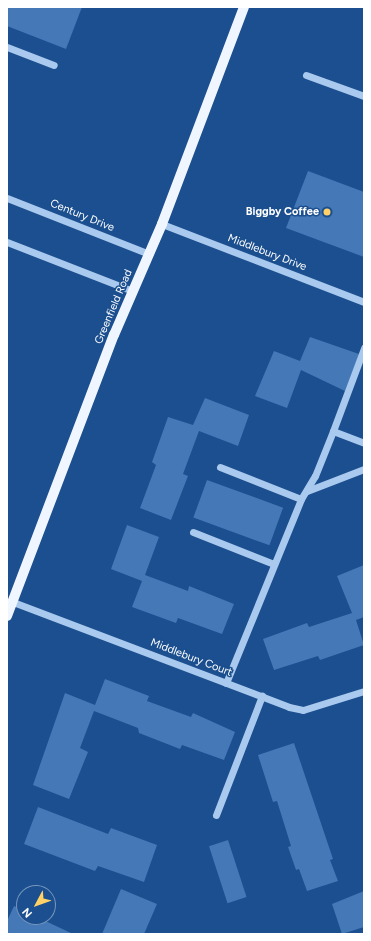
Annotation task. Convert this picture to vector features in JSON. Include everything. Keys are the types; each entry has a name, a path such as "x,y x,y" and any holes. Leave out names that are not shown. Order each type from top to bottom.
{"main road":[{"name":"Greenfield Road","path":"7,616 114,334 162,224 244,7"}],"street":[{"path":"7,47 54,65"},
{"path":"306,75 364,96"},
{"name":"Century Drive","path":"7,198 150,254"},
{"name":"Middlebury Drive","path":"162,224 364,302"},
{"path":"7,242 133,291"},
{"path":"226,683 301,499 307,491 333,431 364,348"},
{"path":"333,431 364,443"},
{"path":"220,467 301,499"},
{"path":"307,491 364,469"},
{"path":"192,532 274,564"},
{"name":"Middlebury Court","path":"13,602 289,707 303,710 364,691"},
{"path":"216,815 262,696"}],"building":[{"path":"7,7 82,7 66,49 7,26"},
{"path":"308,171 364,192 364,257 286,228"},
{"path":"310,337 359,354 345,391 301,370 287,408 255,396 274,351 300,361"},
{"path":"205,398 249,415 238,446 199,431 183,474 188,476 171,520 140,508 156,465 152,462 168,417 193,425"},
{"path":"207,480 283,508 269,545 193,518"},
{"path":"127,525 159,537 145,575 188,591 189,586 234,604 222,634 178,618 176,623 132,607 142,581 111,569"},
{"path":"364,565 364,617 356,620 364,645 320,660 318,656 274,670 263,639 307,623 309,627 352,613 337,576"},
{"path":"105,679 149,696 147,701 191,717 193,713 235,732 224,760 182,745 180,749 139,733 138,728 94,711 80,748 88,752 69,799 33,785 65,693 95,705"},
{"path":"294,743 333,859 330,860 338,881 307,891 299,869 296,870 288,847 291,846 277,801 273,802 258,755"},
{"path":"38,807 108,834 111,828 157,845 144,882 98,866 95,871 24,844"},
{"path":"228,840 247,897 228,903 209,846"},
{"path":"121,889 157,904 144,934 102,934"},
{"path":"364,891 364,927 342,934 332,904"},
{"path":"14,906 16,907 16,925 54,925 73,934 7,934 7,921"}],"place":[{"name":"Biggby Coffee","path":"327,212"}]}
